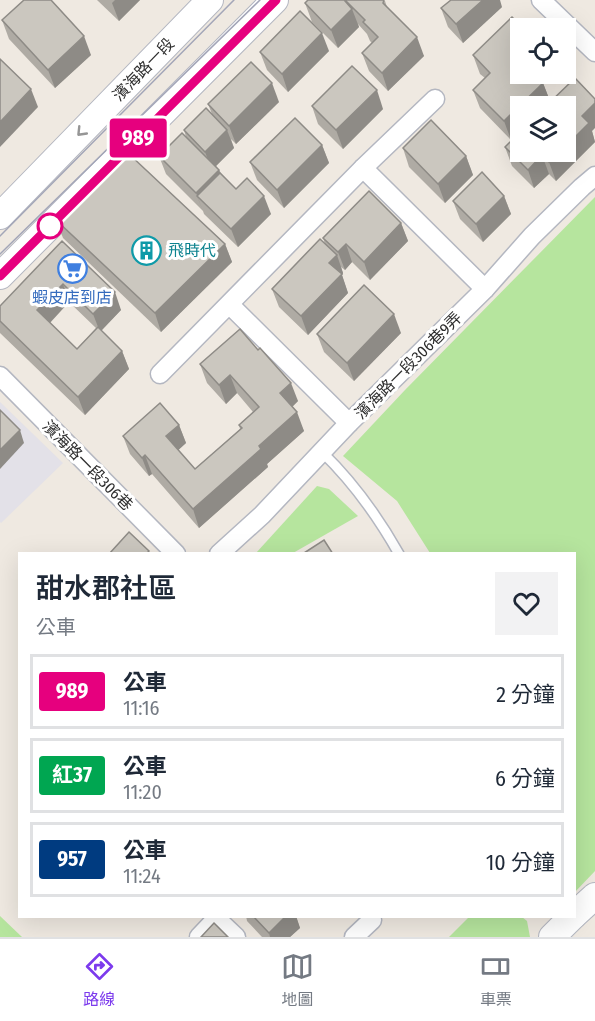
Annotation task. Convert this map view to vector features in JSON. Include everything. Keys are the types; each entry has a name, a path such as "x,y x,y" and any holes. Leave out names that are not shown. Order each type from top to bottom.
{"street":[{"name":"濱海路一段","path":"0,216 210,0"},
{"path":"0,276 276,0"},
{"path":"541,0 595,52"},
{"path":"160,374 363,168 435,99"},
{"path":"363,168 485,289"},
{"name":"濱海路一段306巷9弄","path":"221,552 262,515 349,423 485,289 532,236 595,176"},
{"path":"230,305 349,423"},
{"name":"濱海路一段306巷","path":"0,376 174,552"},
{"path":"576,913 595,896"},
{"path":"199,937 218,918 236,937"},
{"path":"354,937 372,920"}],"lane":[{"path":"322,452 344,473 381,522 398,552"}],"shaded area":[{"path":"0,402 63,463 1,523 0,522"}],"green space":[{"path":"595,197 595,871 576,891 576,552 429,552 397,501 343,456"},
{"path":"317,486 329,489 358,516 295,552 257,552"},
{"path":"0,916 22,937 0,937"},
{"path":"468,918 523,918 527,921 530,937 449,937"}],"building":[{"path":"24,0 51,0 84,36 48,70 2,20"},
{"path":"308,0 384,0 383,3 417,37 382,73 362,53 378,37 346,1 352,9 331,30 305,3"},
{"path":"451,0 483,0 456,24 441,8"},
{"path":"300,11 322,33 282,74 260,52"},
{"path":"510,19 510,84 542,84 530,96 510,96 510,115 504,121 473,90 490,73 473,55"},
{"path":"0,59 31,89 0,122"},
{"path":"251,62 272,83 229,126 208,104"},
{"path":"352,66 377,90 336,130 312,106"},
{"path":"576,79 595,99 595,103 582,116 589,123 576,136 576,96 556,96 569,84 576,84"},
{"path":"206,108 227,130 205,152 184,130"},
{"path":"295,118 322,145 277,190 250,162"},
{"path":"431,120 466,156 438,184 403,148"},
{"path":"182,133 219,170 196,193 159,156"},
{"path":"510,142 510,152 505,147"},
{"name":"飛時代","path":"130,155 225,244 155,313 56,220"},
{"path":"520,162 535,162 528,170"},
{"path":"482,172 504,196 476,224 453,201"},
{"path":"220,173 236,189 247,178 264,196 231,229 197,196"},
{"path":"369,191 401,223 364,262 346,244 338,252 323,238"},
{"path":"320,239 337,255 329,263 342,274 301,316 272,289"},
{"path":"62,241 115,292 93,314 63,284 37,310 77,349 98,327 122,351 78,397 0,321 0,306"},
{"path":"364,285 394,314 347,363 317,334"},
{"path":"240,329 291,383 280,393 297,412 259,446 261,449 193,509 145,455 142,458 123,436 160,403 179,425 166,436 195,469 242,428 239,425 259,407 230,375 219,385 200,364"},
{"path":"0,410 20,430 0,450"},
{"path":"129,532 149,551 148,552 111,552"},
{"path":"324,540 332,552 306,552"},
{"path":"255,918 284,918 269,933"},
{"path":"214,923 228,937 201,937"}],"tram line":[{"path":"0,236 234,0"},
{"path":"0,254 260,0"}],"bus line":[{"name":"989","path":"0,276 276,0"}],"place":[{"name":"飛時代","path":"147,250"},
{"name":"蝦皮店到店","path":"72,269"}]}
